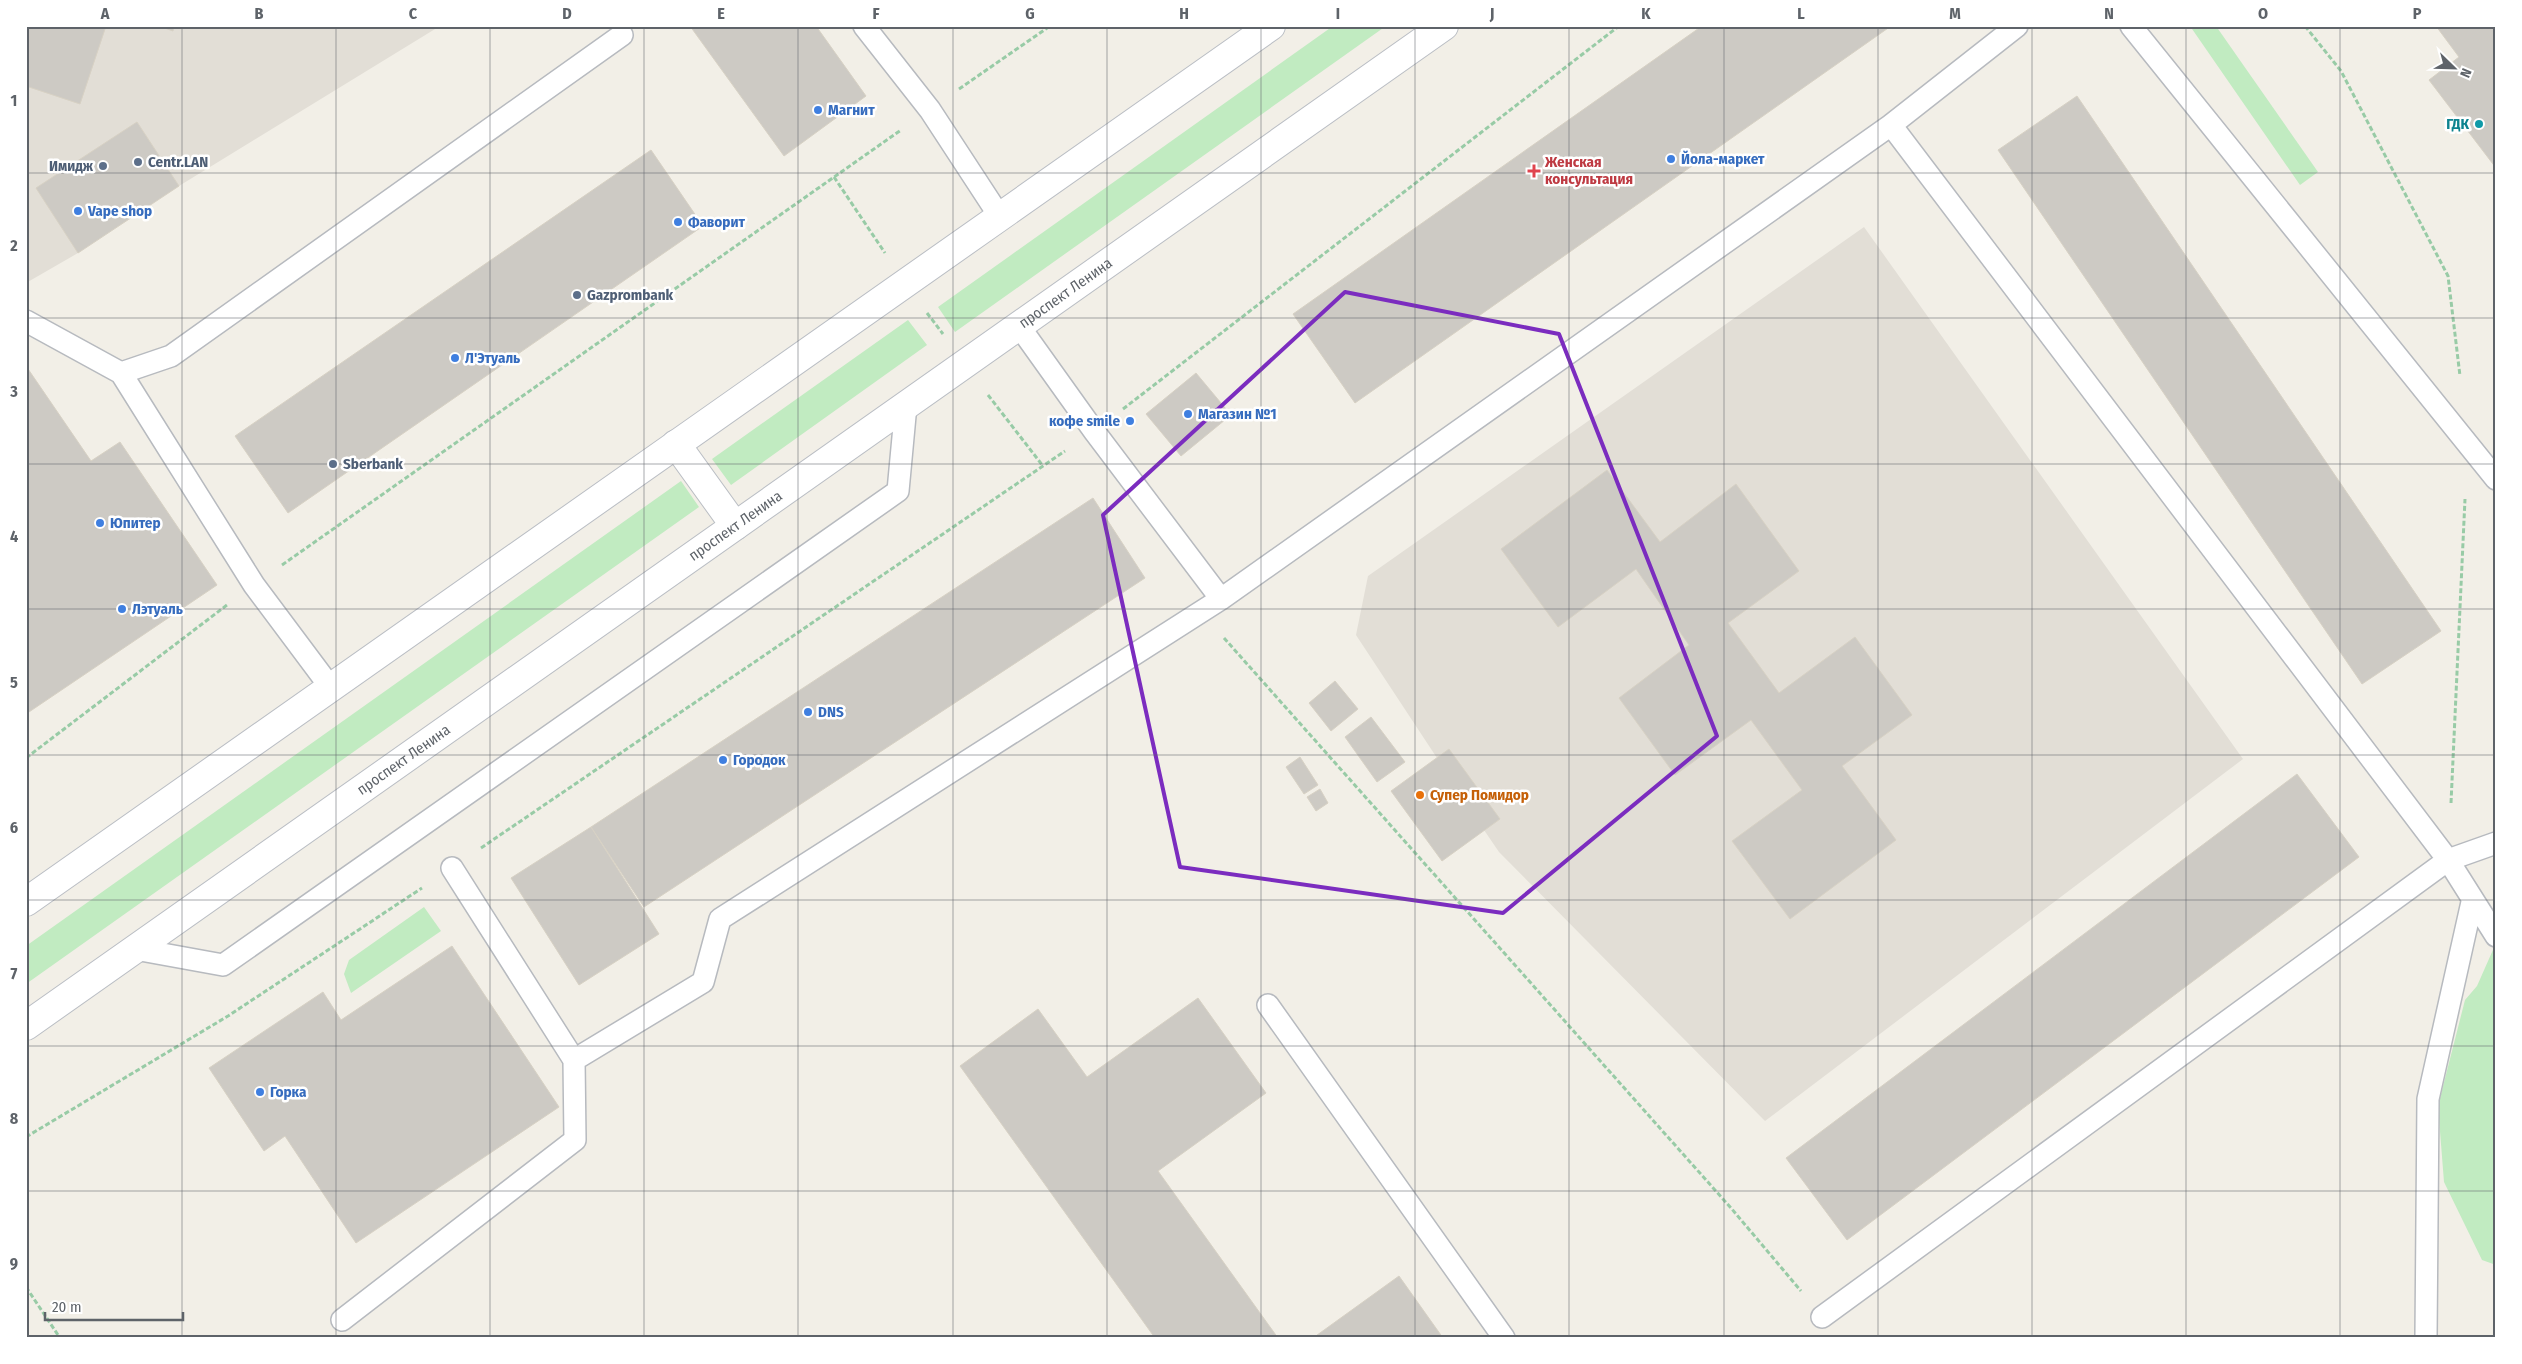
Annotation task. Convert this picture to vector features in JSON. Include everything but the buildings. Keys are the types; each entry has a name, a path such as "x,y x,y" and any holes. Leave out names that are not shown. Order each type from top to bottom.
{"main road":[{"path":"26,902 1271,26"},
{"name":"проспект Ленина","path":"26,1026 1444,26"},
{"path":"676,444 736,526"}],"lane":[{"path":"864,26 930,110 1000,217"},
{"path":"574,1060 703,982 720,919 1221,599 1891,125 2017,26"},
{"path":"2131,26 2496,480"},
{"path":"121,373 171,356 622,35"},
{"path":"1891,125 2448,860 2472,902 2496,936"},
{"path":"26,321 121,373 254,584 331,688"},
{"path":"1019,326 1094,431 1221,599"},
{"path":"135,949 223,965 890,496 898,490 906,405"},
{"path":"1822,1317 2448,860 2496,843"},
{"path":"342,1320 574,1140 574,1060 452,868"},
{"path":"2426,1338 2428,1099 2472,902"},
{"path":"1268,1005 1504,1338"}],"path":[{"path":"26,758 254,584 1050,26"},
{"path":"26,1137 228,1016 452,868 1094,431 1619,26"},
{"path":"2305,26 2340,71 2448,276 2461,384"},
{"path":"834,177 906,284 964,364 1043,466"},
{"path":"2448,860 2468,443"},
{"path":"1200,612 1732,1208 1822,1317"},
{"path":"26,1287 60,1338"}],"highlighted area":[{"path":"1345,292 1559,334 1717,736 1503,913 1180,867 1103,515"}],"shaded area":[{"path":"26,26 440,26 179,186 137,122 78,253 26,283"},
{"path":"1864,227 2243,759 1765,1121 1499,852 1484,830 1500,819 1437,758 1356,635 1368,576"}],"green space":[{"path":"1333,26 1386,26 955,332 938,307"},
{"path":"2190,26 2216,26 2318,172 2300,185"},
{"path":"908,320 927,345 731,485 712,459"},
{"path":"681,481 699,507 26,984 26,946"},
{"path":"424,907 441,931 351,993 344,974 349,960"},
{"path":"2496,943 2496,1265 2482,1260 2444,1182 2438,1106 2465,1000 2477,986"}],"place":[{"name":"Магнит","path":"818,110"},
{"name":"ГДК","path":"2479,124"},
{"name":"Йола-маркет","path":"1671,159"},
{"name":"Centr.LAN","path":"138,162"},
{"name":"Имидж","path":"103,166"},
{"name":"Женская консультация","path":"1534,171"},
{"name":"Vape shop","path":"78,211"},
{"name":"Фаворит","path":"678,222"},
{"name":"Gazprombank","path":"577,295"},
{"name":"Л'Этуаль","path":"455,358"},
{"name":"Магазин №1","path":"1188,414"},
{"name":"кофе smile","path":"1130,421"},
{"name":"Sberbank","path":"333,464"},
{"name":"Юпитер","path":"100,523"},
{"name":"Лэтуаль","path":"122,609"},
{"name":"DNS","path":"808,712"},
{"name":"Городок","path":"723,760"},
{"name":"Супер Помидор","path":"1420,795"},
{"name":"Горка","path":"260,1092"}]}
